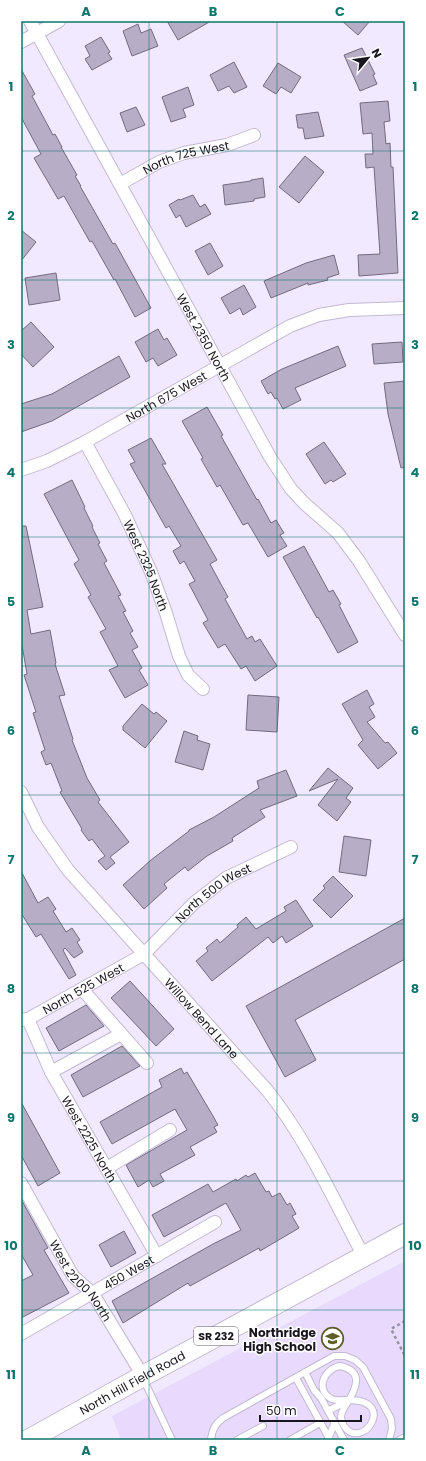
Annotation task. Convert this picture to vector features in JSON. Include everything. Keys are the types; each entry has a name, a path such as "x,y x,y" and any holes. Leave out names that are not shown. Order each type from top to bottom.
{"main road":[{"name":"North Hill Field Road","path":"28,1440 405,1234"}],"street":[{"name":"West 2350 North","path":"30,21 270,457 291,489 304,503 338,533 359,560 405,635"},
{"path":"21,42 59,21"},
{"name":"North 725 West","path":"120,184 159,162 184,153 227,145 254,135"},
{"name":"North 675 West","path":"21,470 47,460 85,442 290,326 319,315 349,310 405,308"},
{"name":"West 2325 North","path":"85,442 125,515 151,572 166,613 179,656 188,675 203,689"},
{"name":"Willow Bend Lane","path":"21,792 38,827 68,870 267,1090 282,1109 296,1130 364,1257"},
{"name":"North 500 West","path":"144,954 194,903 226,878 291,847"},
{"name":"North 525 West","path":"24,1020 144,954"},
{"path":"82,989 147,1063"},
{"name":"West 2225 North","path":"24,1020 157,1256"},
{"path":"52,1072 121,1034"},
{"path":"107,1168 170,1130"},
{"name":"West 2200 North","path":"21,1183 73,1276 92,1294 143,1376"},
{"name":"450 West","path":"21,1334 215,1222"}],"lane":[{"path":"211,1440 212,1432 217,1423 223,1418 334,1356 345,1356 355,1360 363,1367 391,1419 392,1429 389,1440"},
{"path":"349,1400 337,1400 332,1398 324,1391 323,1379 329,1370 340,1366 346,1367 351,1370 354,1375 356,1385 355,1391 349,1400 343,1409 341,1414 343,1424 346,1428 355,1432 365,1431 369,1428 374,1417 370,1407 361,1401 349,1400"},
{"path":"305,1372 344,1440"},
{"path":"143,1376 172,1440"},
{"path":"296,1378 329,1440"},
{"path":"328,1411 349,1400"},
{"path":"329,1440 335,1422"},
{"path":"290,1440 320,1423"},
{"path":"237,1440 263,1426"},
{"path":"399,1440 405,1437"}],"path":[{"path":"405,1321 391,1329 405,1356"}],"shaded area":[{"name":"Northridge High School","path":"405,1261 405,1440 121,1440 112,1416"}],"building":[{"path":"167,21 211,21 178,40"},
{"path":"342,21 370,21 358,35"},
{"path":"138,24 141,33 151,29 158,46 132,56 123,31"},
{"path":"101,37 110,52 108,53 112,59 92,70 85,59 90,56 85,46"},
{"path":"362,48 375,74 373,75 377,84 360,91 344,55"},
{"path":"234,62 247,87 234,93 229,86 218,91 210,75"},
{"path":"278,63 301,77 291,93 281,87 276,94 263,86"},
{"path":"21,69 35,94 32,96 77,175 75,176 80,186 113,244 115,243 151,308 135,317 115,279 114,280 92,241 90,242 64,196 58,199 34,158 41,154 21,117"},
{"path":"188,87 194,105 183,109 186,117 171,122 162,97"},
{"path":"388,101 390,121 384,122 386,144 390,143 391,167 393,167 398,273 359,276 358,255 380,254 374,167 366,168 365,154 373,154 372,133 363,134 360,103"},
{"path":"136,107 145,125 127,132 120,113"},
{"path":"318,112 324,136 305,139 303,128 298,128 296,115"},
{"path":"305,156 324,172 299,203 279,187"},
{"path":"263,178 265,197 254,199 254,201 225,205 223,185"},
{"path":"193,195 200,207 205,204 211,214 186,227 180,215 176,218 169,205 179,199 180,200"},
{"path":"21,230 36,242 21,261"},
{"path":"210,243 223,266 208,275 195,251"},
{"path":"334,255 339,274 327,278 328,280 308,285 308,283 271,298 264,281 306,263"},
{"path":"56,273 60,300 29,305 25,278"},
{"path":"244,285 256,307 243,315 240,308 230,314 221,298"},
{"path":"31,322 54,347 33,367 21,354 21,331"},
{"path":"158,329 164,340 167,338 177,355 158,366 153,358 146,362 135,342"},
{"path":"402,342 403,362 374,364 372,344"},
{"path":"338,346 346,366 295,388 301,400 283,409 277,398 275,399 271,392 268,394 261,381 282,369"},
{"path":"119,356 130,377 52,421 21,432 21,404 52,394"},
{"path":"405,381 405,467 401,468 388,414 384,383"},
{"path":"207,407 223,435 221,436 271,523 276,520 284,533 280,535 287,546 268,557 248,523 243,525 220,485 217,487 201,459 203,458 182,421"},
{"path":"151,438 166,464 162,464 217,560 210,564 228,597 225,599 247,639 252,636 255,642 260,639 277,666 255,681 246,666 241,669 225,644 218,648 203,623 208,620 189,584 195,581 184,561 180,564 173,551 181,546 169,526 166,528 130,464 135,462 128,450"},
{"path":"324,442 346,474 333,482 331,480 325,484 306,454"},
{"path":"72,480 100,543 98,544 107,561 104,563 121,595 118,596 126,611 123,612 133,631 130,633 138,647 132,650 142,668 139,670 148,685 125,698 109,670 118,666 100,632 106,629 88,597 91,595 74,564 79,560 44,494"},
{"path":"21,526 26,526 43,607 27,610 31,634 50,630 55,664 65,695 59,696 73,739 72,740 87,778 100,800 98,802 129,842 110,857 115,863 106,870 98,861 105,856 92,839 89,841 81,830 82,829 60,792 62,791 51,763 46,765 41,752 45,750 33,713 36,712 24,675 27,674 21,645"},
{"path":"304,546 329,592 333,590 341,604 339,605 358,642 338,653 283,557"},
{"path":"367,690 374,704 369,707 375,717 367,722 385,743 388,742 397,753 378,769 358,745 363,740 342,704"},
{"path":"248,695 279,697 277,732 246,730"},
{"path":"142,704 154,714 156,712 167,721 145,748 123,730 123,726"},
{"path":"184,731 198,736 197,740 210,744 203,770 175,762"},
{"path":"328,768 353,788 346,798 351,802 337,821 318,805 338,779 309,791"},
{"path":"286,770 297,796 260,810 265,817 232,838 233,841 207,856 188,871 185,867 164,884 167,888 144,909 123,885 151,860 189,830 214,817 259,788 257,781"},
{"path":"344,836 371,840 366,876 339,872"},
{"path":"21,871 38,903 48,897 56,909 53,911 66,932 72,928 80,940 77,942 83,952 74,958 65,948 63,950 76,975 69,979 41,934 36,937 21,913"},
{"path":"333,876 353,896 331,918 313,900 325,888 323,886"},
{"path":"296,900 313,926 286,943 282,936 273,943 268,937 212,981 196,961 208,951 206,948 217,939 220,943 238,927 237,925 246,917 256,929 286,911 284,907"},
{"path":"405,918 405,959 295,1020 316,1060 285,1077 246,1006"},
{"path":"130,981 174,1029 156,1046 111,998"},
{"path":"86,1005 104,1026 59,1051 46,1028"},
{"path":"122,1046 140,1066 83,1097 71,1075"},
{"path":"181,1068 184,1074 187,1072 213,1116 218,1125 214,1127 217,1132 190,1147 195,1155 160,1174 164,1181 153,1187 149,1180 138,1187 126,1165 187,1130 175,1109 112,1144 100,1122 162,1087 159,1080"},
{"path":"21,1102 60,1173 38,1186 21,1155"},
{"path":"255,1173 266,1192 269,1191 272,1197 280,1193 287,1205 290,1203 296,1214 292,1216 299,1228 260,1251 259,1248 190,1286 188,1283 123,1323 112,1301 213,1244 241,1230 226,1203 164,1237 152,1215 208,1184 213,1192 236,1179 237,1181 246,1175 248,1177"},
{"path":"21,1199 48,1248 44,1250 69,1293 21,1318 21,1281 33,1275 21,1254"},
{"path":"124,1231 136,1253 111,1267 99,1245"}],"place":[{"name":"Northridge High School","path":"332,1339"}]}
